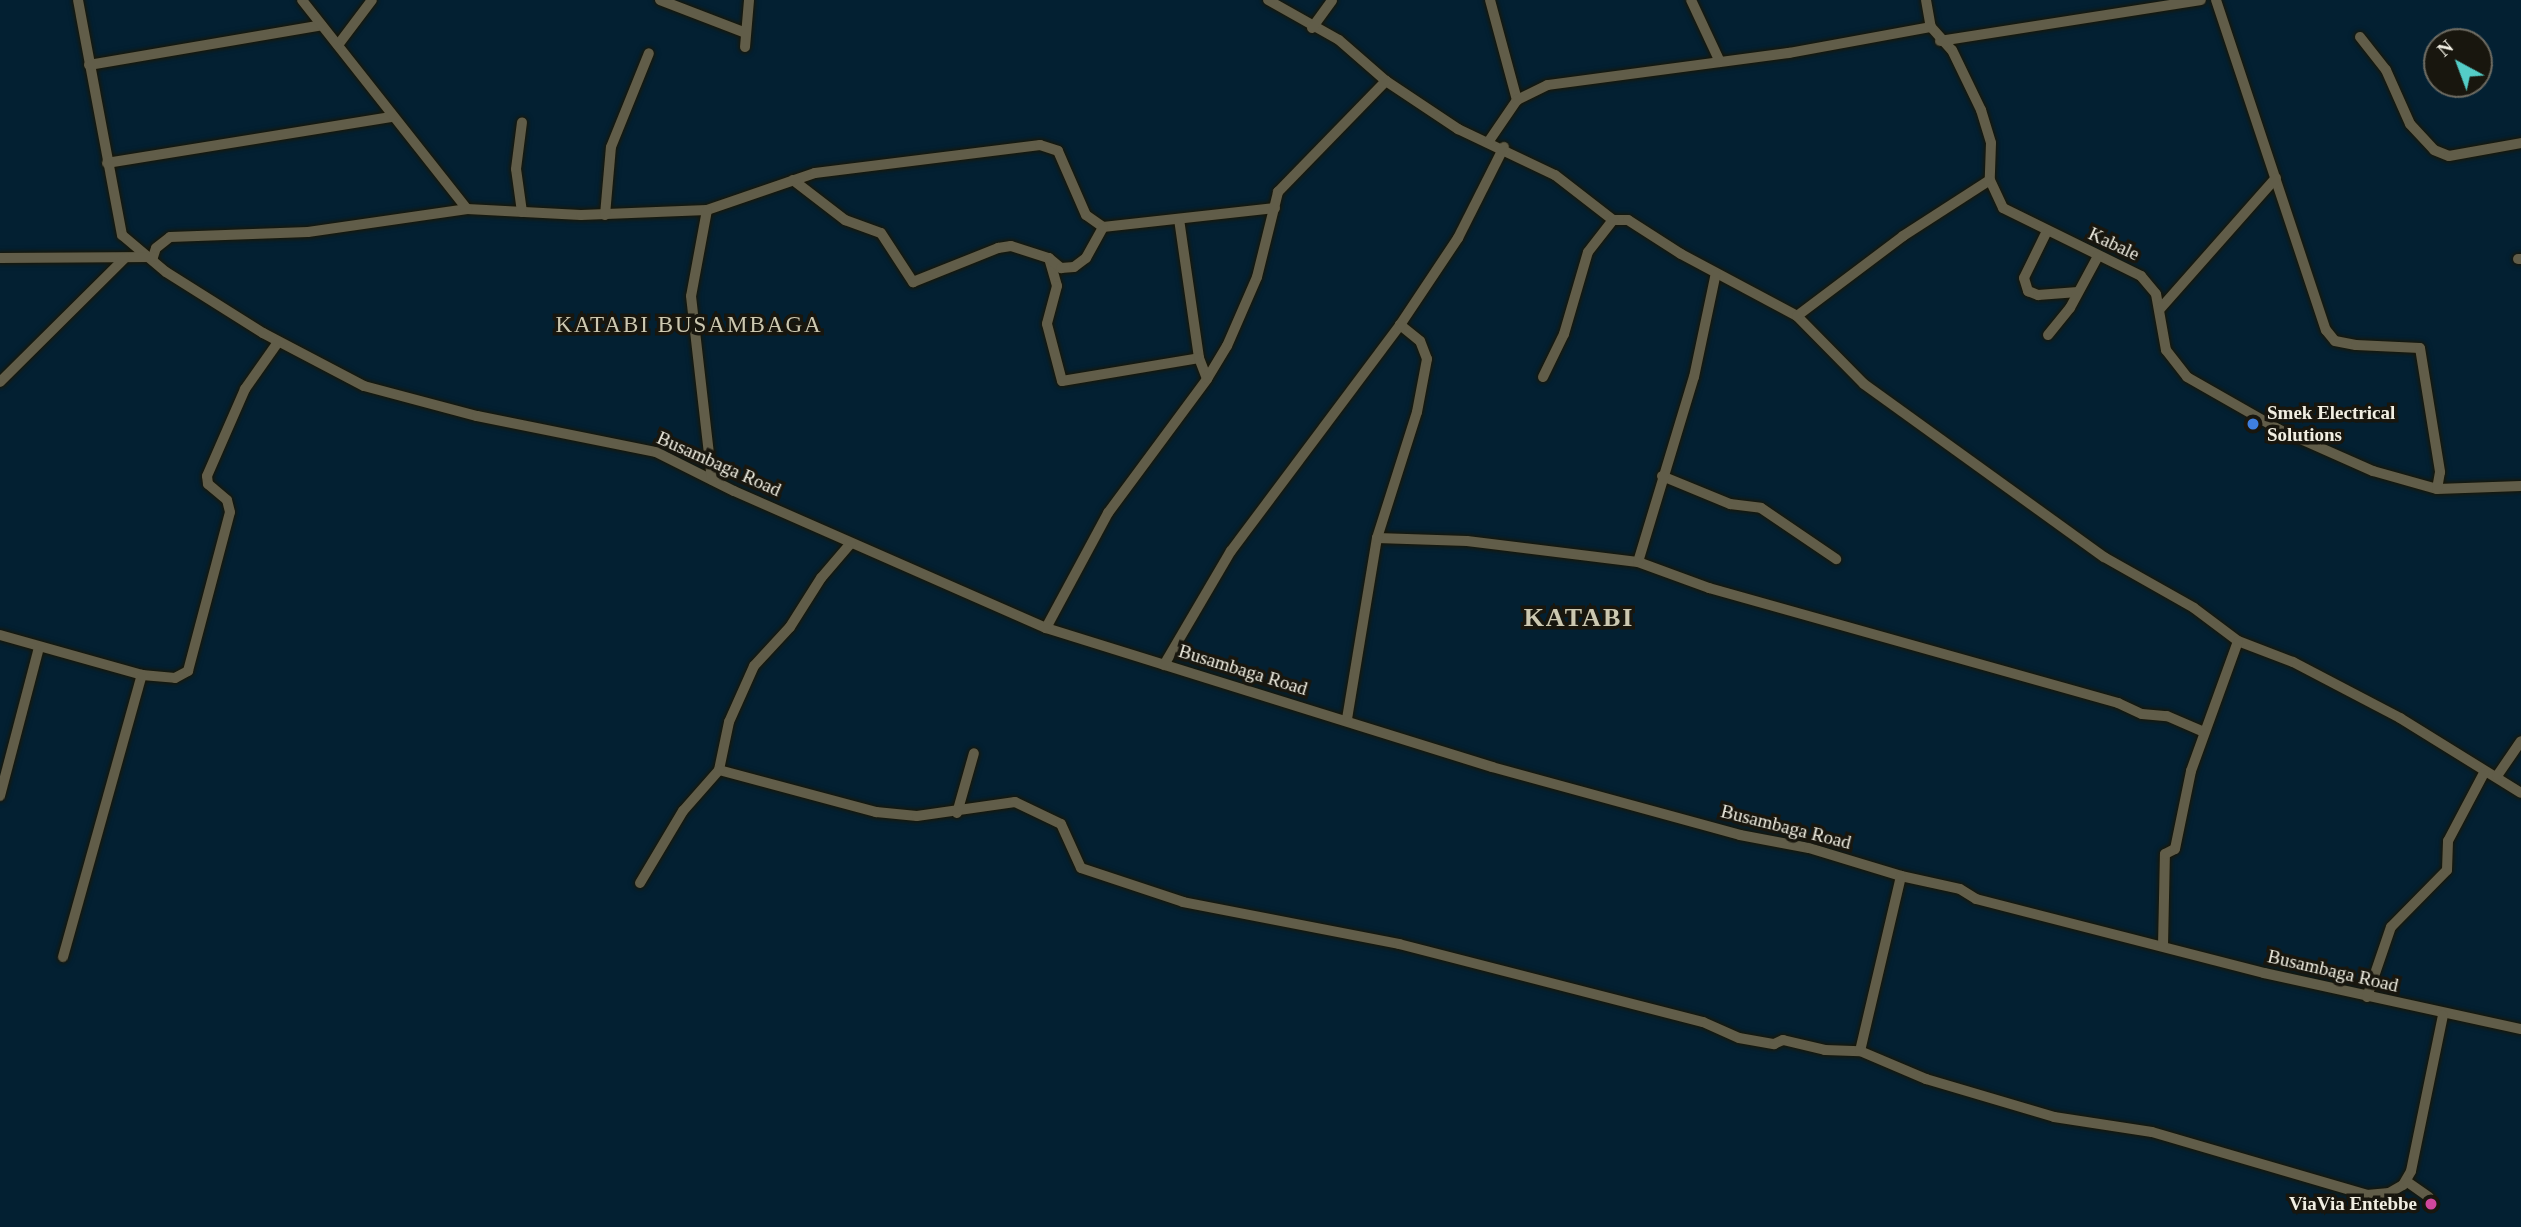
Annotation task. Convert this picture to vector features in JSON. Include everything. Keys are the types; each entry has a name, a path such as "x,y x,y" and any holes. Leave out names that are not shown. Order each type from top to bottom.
{"street":[{"name":"Busambaga Road","path":"78,0 122,236 153,257 166,272 278,342 364,386 394,396 656,452 851,543 1046,628 1347,719 1492,767 1740,835 1809,848 1901,876 2163,946 2443,1015 2521,1029"},
{"path":"302,0 467,209"},
{"path":"338,45 372,0"},
{"path":"660,0 746,33"},
{"path":"745,47 749,0"},
{"path":"1268,0 1355,51 1386,81 1458,129 1504,147 1578,189 1613,220 1628,220 1797,316 1864,384 1995,482 2238,641 2292,662 2400,718 2444,742 2484,773 2497,776 2521,793"},
{"path":"1312,28 1332,0"},
{"path":"1490,0 1517,100"},
{"path":"1691,0 1720,62"},
{"path":"1797,316 1903,236 1990,180 1991,143 1981,110 1951,50 1940,41 1931,27 1926,0"},
{"path":"1940,41 2201,0"},
{"path":"2216,0 2318,311 2335,341 2420,348 2440,472 2437,489"},
{"path":"89,65 322,25"},
{"path":"1489,141 1517,100 1548,85 1720,62 1931,27"},
{"path":"2360,37 2386,70 2410,124 2434,150 2449,156 2521,143"},
{"path":"606,215 611,147 649,53"},
{"path":"1046,628 1115,503 1208,379 1257,277 1278,192 1290,176 1386,81"},
{"path":"107,163 392,117"},
{"path":"522,122 516,169 522,212"},
{"path":"0,258 80,255 124,259 153,257 156,248 170,237 308,232 467,209 606,215 707,210 793,180 940,155 1040,145 1058,151 1086,215 1103,227 1275,208"},
{"path":"1164,665 1231,551 1400,325 1458,237 1504,147"},
{"path":"2160,309 2276,178"},
{"path":"793,180 845,220 881,233 914,282 998,248 1011,246 1049,258 1061,268 1074,267 1103,227"},
{"name":"Kabale","path":"1990,180 2003,208 2046,233 2141,276 2156,294 2166,350 2187,377 2290,435 2373,471 2437,489 2521,486"},
{"path":"707,210 691,296 712,480"},
{"path":"1179,219 1199,358 1208,379"},
{"path":"1543,377 1564,334 1588,252 1613,220"},
{"path":"2046,233 2024,278 2028,291 2038,295 2078,292"},
{"path":"2048,335 2078,292 2098,256"},
{"path":"1049,258 1057,286 1047,324 1059,379 1199,358"},
{"path":"0,382 124,259"},
{"path":"1638,562 1694,377 1716,272"},
{"path":"1347,719 1377,538 1416,412 1427,359 1420,341 1400,325"},
{"path":"0,635 142,675 182,677 192,660 230,512 227,500 208,484 207,476 245,389 278,342"},
{"path":"1662,476 1730,504 1760,508 1836,559"},
{"path":"1377,538 1466,541 1638,562 1709,588 2118,704 2142,715 2167,716 2204,733"},
{"path":"640,883 683,811 719,770 719,754 729,722 754,666 790,627 821,578 851,543"},
{"path":"2163,946 2160,915 2165,854 2175,849 2190,771 2238,641"},
{"path":"0,796 39,647"},
{"path":"63,957 142,675"},
{"path":"2497,776 2521,741"},
{"path":"957,813 974,753"},
{"path":"719,770 876,812 917,816 957,813 1001,802 1031,808 1061,824 1081,868 1182,902 1399,944 1703,1021 1740,1038 1860,1051 1926,1079 2054,1117 2152,1132 2339,1189 2367,1195 2389,1193 2406,1181 2443,1015"},
{"path":"2367,997 2392,927 2446,870 2448,841 2484,773"},
{"path":"1860,1051 1901,876"},
{"path":"2406,1181 2429,1198"}],"water":[{"path":"0,0 2521,0 2521,1227 0,1227"}],"place":[{"name":"Smek Electrical Solutions","path":"2253,424"},
{"name":"ViaVia Entebbe","path":"2431,1204"}],"district":[{"name":"KATABI BUSAMBAGA","path":"689,325"},
{"name":"KATABI","path":"1579,618"}]}
